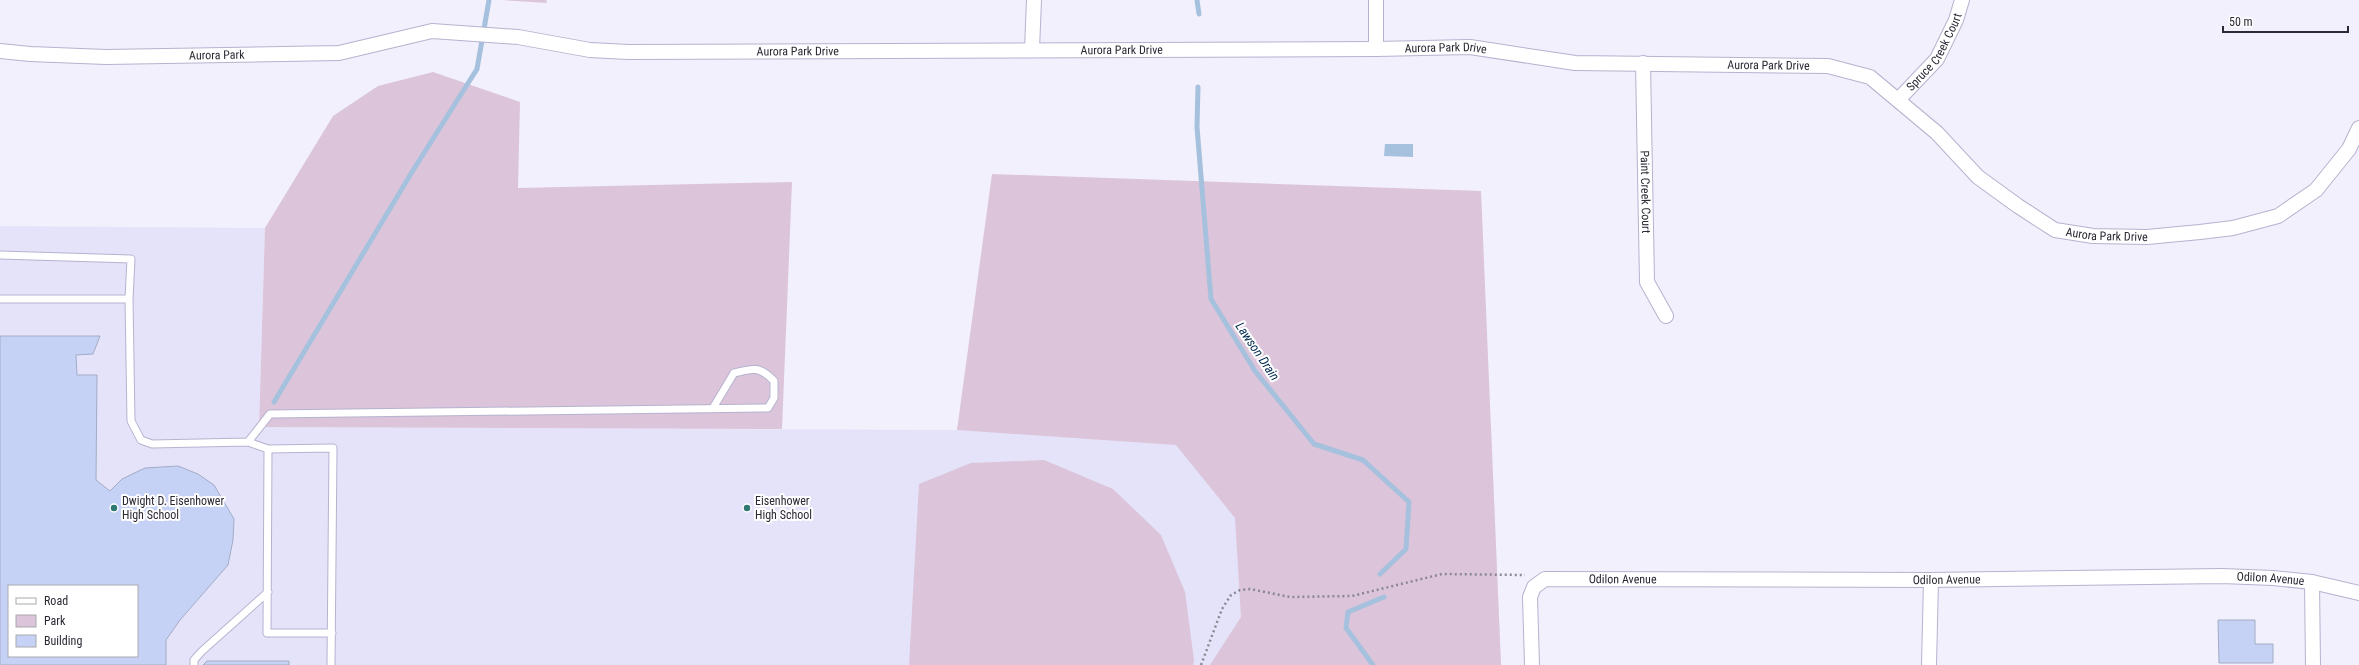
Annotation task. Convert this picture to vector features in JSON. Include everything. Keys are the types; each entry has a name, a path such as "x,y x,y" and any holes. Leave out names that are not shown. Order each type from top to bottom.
{"street":[{"path":"1032,49 1034,0"},
{"path":"1376,0 1376,49"},
{"name":"Spruce Creek Court","path":"1898,100 1937,59 1956,20 1962,0"},
{"name":"Aurora Park Drive","path":"432,31 518,37 590,50 628,52 1032,49 1376,49 1470,47 1575,63 1828,66 1870,77 1937,133 1978,178 2054,230 2093,236 2148,237 2200,232 2234,228 2278,216 2316,190 2349,149 2359,128"},
{"name":"Aurora Park","path":"0,50 30,54 106,57 339,53 432,31"},
{"name":"Paint Creek Court","path":"1643,63 1646,282 1666,316"},
{"name":"Odilon Avenue","path":"1539,583 2222,576 2273,578 2312,582 2359,593"},
{"path":"1929,665 1931,580"},
{"path":"2312,582 2313,665"},
{"path":"1532,665 1530,597 1539,583"}],"lane":[{"path":"0,255 131,259 129,299 131,421 140,440 152,444 248,442 268,449 334,448 331,665"},
{"path":"0,299 129,299"},
{"path":"248,442 270,414 768,408 774,398 774,381 765,371 751,369 734,374 713,408"},
{"path":"268,449 267,633 332,633"},
{"path":"194,665 194,660 201,652 268,592"}],"path":[{"path":"1201,665 1222,609 1232,595 1240,590 1250,589 1290,596 1352,596 1442,574 1526,575 1539,583"}],"shaded area":[{"path":"1385,144 1413,144 1413,157 1384,156"},
{"name":"Eisenhower High School","path":"0,226 265,228 259,427 957,430 1491,425 1501,665 0,665"}],"green space":[{"path":"502,0 546,0 547,3"},
{"path":"433,72 520,102 518,188 792,182 782,429 259,427 265,228 333,116 378,86"},
{"path":"992,174 1481,191 1501,665 1210,665 1241,617 1235,518 1176,445 957,430"},
{"path":"1044,460 1113,489 1161,535 1185,592 1194,660 1193,665 909,665 919,484 971,463"}],"building":[{"name":"Dwight D. Eisenhower High School","path":"0,336 100,336 93,354 76,355 77,375 97,375 96,480 110,491 122,479 145,468 178,466 198,474 214,485 234,519 233,540 228,565 180,620 166,640 166,665 0,665"},
{"path":"2218,620 2255,620 2255,644 2273,644 2273,663 2219,663"},
{"path":"207,661 289,661 289,665 203,665"}],"waterway":[{"path":"274,402 412,172 477,69 489,0"},
{"name":"Lawson Drain","path":"1197,0 1199,14"},
{"name":"Lawson Drain","path":"1198,87 1197,127 1211,299 1255,371 1314,444 1363,460 1409,502 1406,549 1380,574"},
{"name":"Lawson Drain","path":"1373,665 1346,628 1348,612 1384,597"}],"place":[{"name":"Dwight D. Eisenhower High School","path":"114,508"},
{"name":"Eisenhower High School","path":"747,508"}]}
